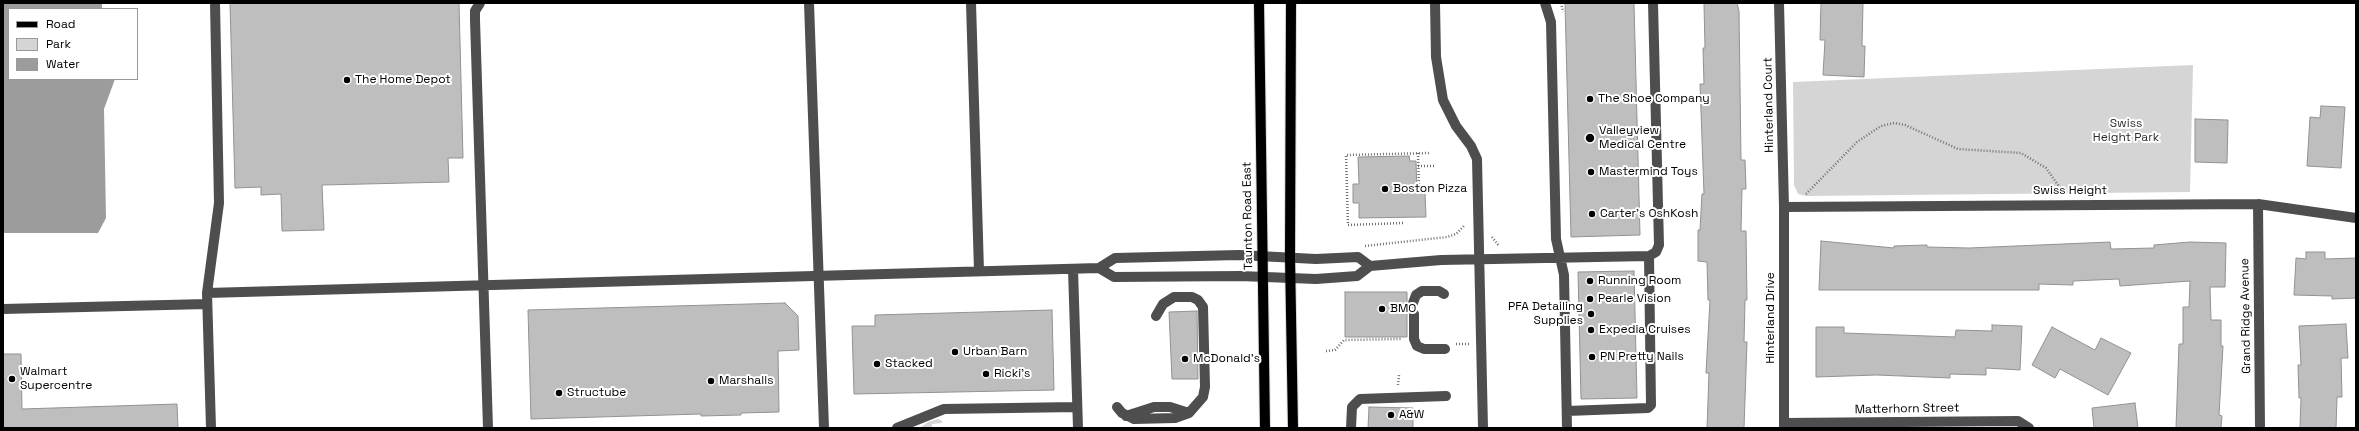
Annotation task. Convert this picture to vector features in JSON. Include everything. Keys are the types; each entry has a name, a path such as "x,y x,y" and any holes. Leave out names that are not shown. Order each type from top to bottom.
{"main road":[{"name":"Taunton Road East","path":"1259,3 1262,277 1266,428"},
{"path":"1292,3 1290,257 1293,428"}],"street":[{"path":"211,428 207,293 219,203 215,3"},
{"path":"480,3 475,10 474,20 488,428"},
{"path":"810,3 824,428"},
{"path":"971,3 979,271"},
{"path":"1435,3 1436,57 1443,100 1452,121 1471,146 1477,160 1483,428"},
{"path":"1545,3 1550,22 1555,224 1564,275 1567,428"},
{"path":"1099,268 1114,277 1291,278 1357,276 1370,266 1441,260 1560,259 1649,256 1656,252 1659,245 1653,3"},
{"name":"Hinterland Court","path":"1778,3 1784,207"},
{"name":"Swiss Height","path":"1784,207 2065,204 2258,204 2356,218"},
{"name":"Grand Ridge Avenue","path":"2258,204 2260,428"},
{"name":"Hinterland Drive","path":"1784,207 1784,426"},
{"path":"207,293 1099,268 1114,258 1262,256 1316,259 1358,258 1370,266"},
{"path":"1567,411 1648,408 1651,405 1649,256"},
{"path":"1073,269 1078,428"},
{"path":"1414,303 1416,295 1422,291 1439,290 1444,294"},
{"path":"1117,407 1126,416 1137,419 1175,418 1189,413 1201,401 1205,391 1203,307 1198,300 1192,297 1177,296 1166,301 1156,316"},
{"path":"3,309 207,304"},
{"path":"1414,314 1414,339 1417,346 1424,349 1445,349"},
{"path":"1351,428 1352,407 1360,399 1446,396"},
{"path":"897,428 944,409 1077,407"},
{"name":"Matterhorn Street","path":"1784,426 2018,421 2028,428"}],"path":[{"path":"1561,3 1563,16"},
{"path":"1805,196 1857,142 1881,126 1894,124 1905,125 1958,149 2021,153 2046,168 2058,182 2063,193 2065,204"},
{"path":"1418,153 1419,191 1425,191"},
{"path":"1403,223 1348,225 1346,155 1430,153"},
{"path":"1418,166 1434,166"},
{"path":"1361,246 1456,235 1467,220"},
{"path":"1326,351 1335,350 1344,340 1402,339"},
{"path":"1398,375 1398,390"}],"green space":[{"name":"Swiss Height Park","path":"2193,65 2190,192 1806,196 1798,194 1794,185 1793,82"},
{"path":"938,419 942,421 942,423 932,424 932,428 920,428 928,422"}],"water":[{"path":"3,3 102,3 102,8 8,8 8,80 115,80 104,109 106,218 98,233 3,233"}],"building":[{"name":"The Home Depot","path":"230,3 459,3 463,158 448,158 449,182 322,185 324,230 282,231 281,194 261,195 261,187 235,188"},
{"path":"1565,3 1634,3 1640,235 1571,237"},
{"path":"1704,3 1737,3 1739,11 1741,160 1745,160 1746,189 1742,189 1741,231 1746,231 1747,300 1745,300 1744,342 1747,342 1744,428 1707,428 1709,373 1706,373 1710,300 1708,300 1707,262 1698,261 1698,230 1700,230 1702,194 1704,194 1700,84 1704,84"},
{"path":"1821,3 1863,3 1862,46 1865,46 1864,77 1823,75 1825,40 1820,40"},
{"path":"2321,106 2345,107 2341,168 2307,166 2310,117 2320,118"},
{"path":"2195,119 2228,120 2227,163 2195,162"},
{"name":"Boston Pizza","path":"1409,156 1410,161 1416,161 1417,193 1425,193 1426,217 1359,218 1359,203 1353,203 1353,184 1359,184 1358,157"},
{"path":"1821,241 1894,248 1894,246 1927,245 1927,247 1969,248 2110,242 2111,249 2154,248 2154,245 2190,242 2226,243 2225,287 2210,287 2211,320 2221,320 2221,346 2223,346 2219,415 2222,416 2221,428 2176,428 2179,344 2183,344 2183,307 2189,307 2190,281 2120,286 2119,279 2073,281 2073,285 2039,284 2039,290 1819,290"},
{"path":"2306,252 2325,252 2325,259 2356,258 2356,298 2332,299 2332,296 2294,295 2296,258 2306,259"},
{"path":"1634,271 1637,398 1581,399 1578,272"},
{"name":"BMO","path":"1345,292 1407,292 1407,337 1345,337"},
{"path":"785,303 798,316 799,350 778,351 779,412 741,413 741,415 701,416 701,414 531,419 528,310"},
{"path":"1052,310 1054,390 854,394 852,326 875,326 875,315"},
{"name":"McDonald's","path":"1197,311 1198,379 1172,379 1169,312"},
{"path":"2346,324 2348,358 2341,358 2342,397 2337,397 2336,428 2300,428 2301,398 2299,398 2298,365 2301,365 2299,326"},
{"path":"1992,325 2022,326 2020,370 1986,368 1986,375 1950,374 1950,378 1877,375 1816,377 1816,327 1844,327 1844,333 1955,337 1956,330 1992,331"},
{"path":"2052,327 2095,350 2101,338 2131,353 2108,395 2060,369 2055,378 2032,365"},
{"name":"Walmart Supercentre","path":"3,354 21,354 22,409 177,404 178,428 3,428"},
{"path":"2135,403 2138,428 2094,428 2092,408"},
{"name":"A&W","path":"1369,407 1413,408 1413,428 1368,428"}],"place":[{"name":"The Home Depot","path":"347,80"},
{"name":"The Shoe Company","path":"1590,99"},
{"name":"Valleyview Medical Centre","path":"1590,138"},
{"name":"Mastermind Toys","path":"1591,172"},
{"name":"Boston Pizza","path":"1385,189"},
{"name":"Carter's OshKosh","path":"1592,214"},
{"name":"Running Room","path":"1590,281"},
{"name":"Pearle Vision","path":"1590,299"},
{"name":"BMO","path":"1382,309"},
{"name":"PFA Detailing Supplies","path":"1591,314"},
{"name":"Expedia Cruises","path":"1591,330"},
{"name":"Urban Barn","path":"955,352"},
{"name":"PN Pretty Nails","path":"1592,357"},
{"name":"McDonald's","path":"1185,359"},
{"name":"Stacked","path":"877,364"},
{"name":"Ricki's","path":"986,374"},
{"name":"Walmart Supercentre","path":"12,379"},
{"name":"Marshalls","path":"711,381"},
{"name":"Structube","path":"559,393"},
{"name":"A&W","path":"1391,415"}]}
